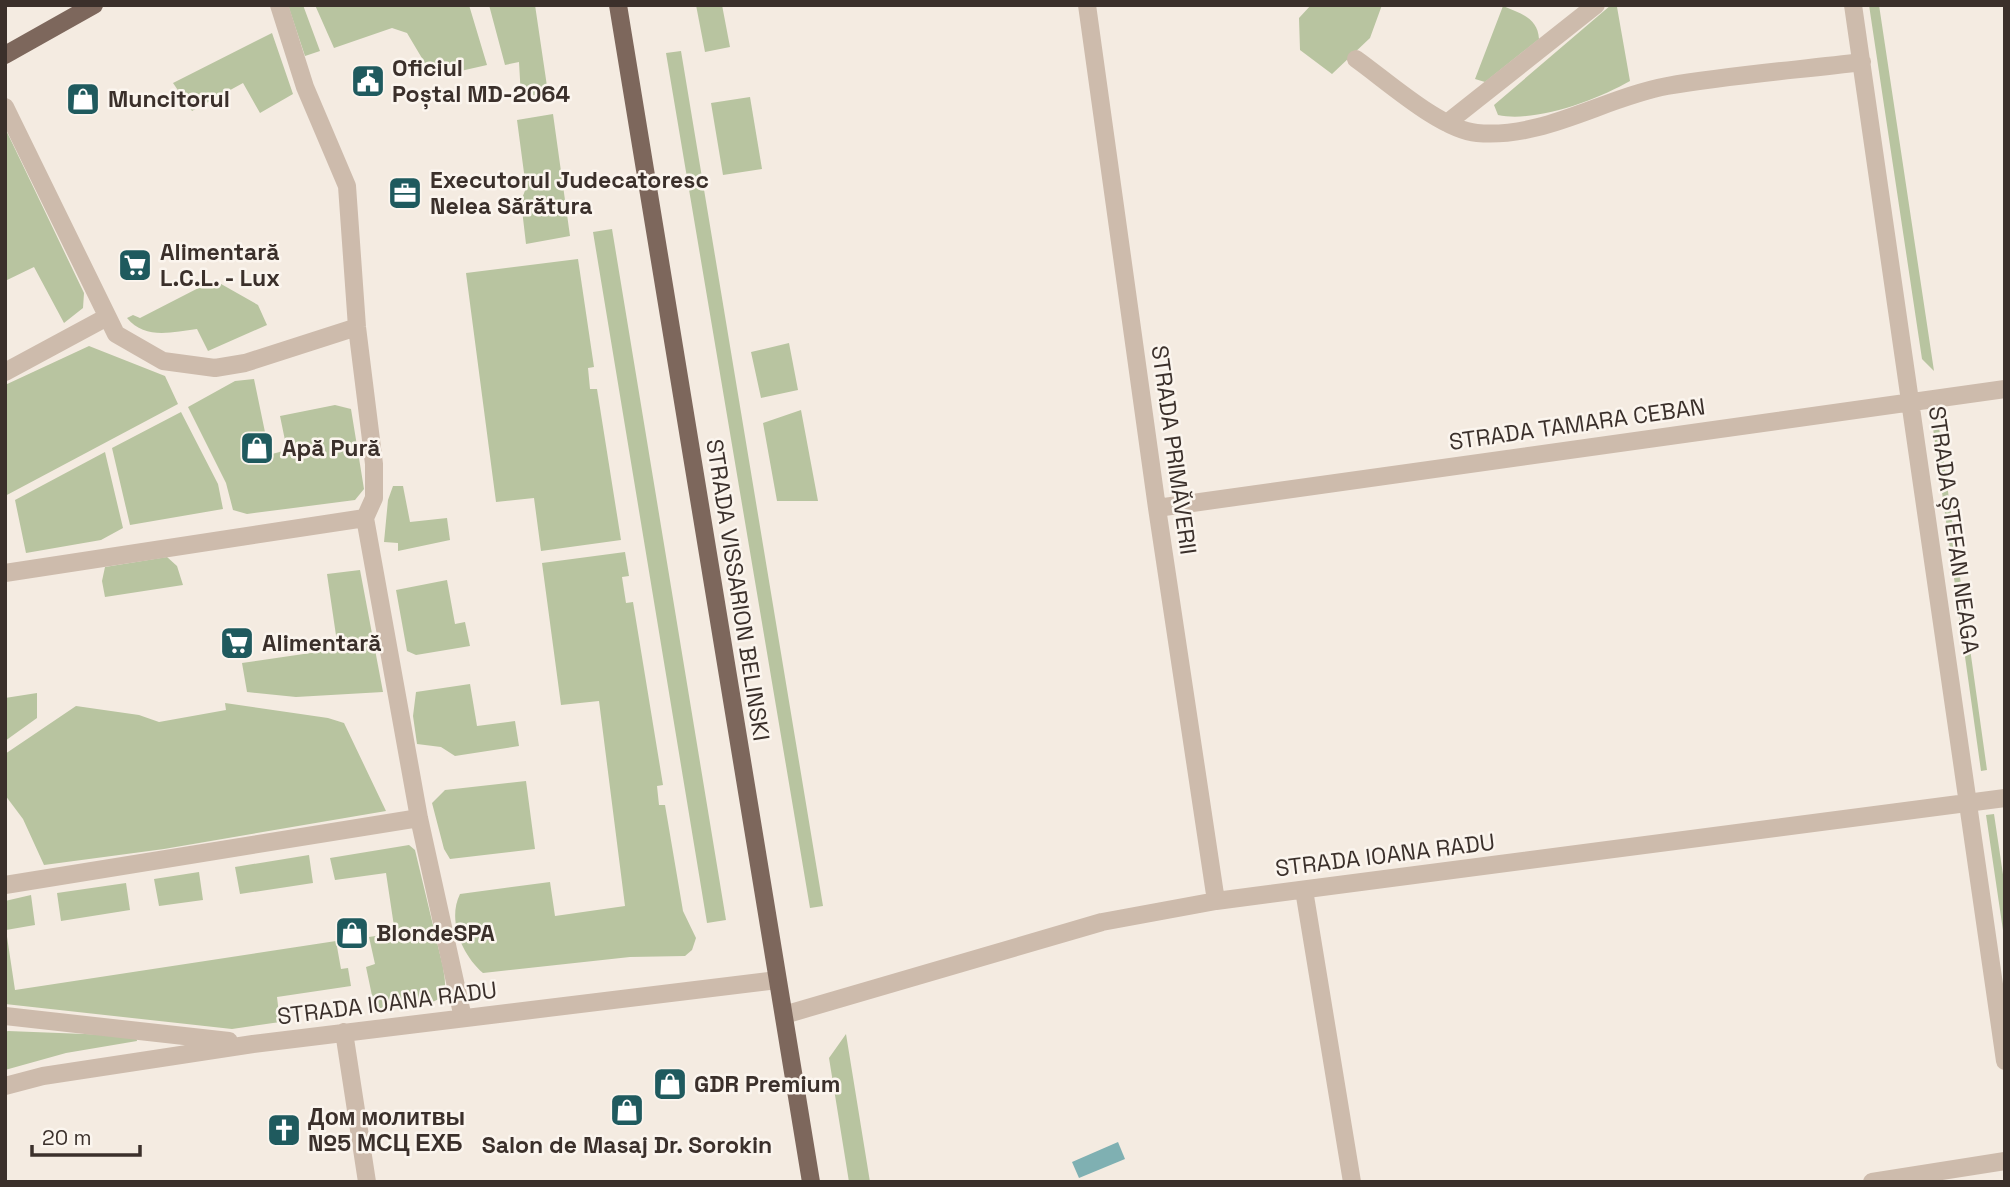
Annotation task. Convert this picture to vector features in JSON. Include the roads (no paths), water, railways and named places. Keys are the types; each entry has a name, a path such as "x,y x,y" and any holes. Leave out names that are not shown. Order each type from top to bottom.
{"main road":[{"path":"5,55 94,5"},
{"name":"STRADA VISSARION BELINSKI","path":"618,5 811,1182"}],"street":[{"path":"279,5 306,87 347,186 357,327 374,464 374,498 365,518 419,818 463,1018"},
{"name":"STRADA PRIMĂVERII","path":"1087,5 1157,508 1216,901"},
{"path":"1447,123 1596,5"},
{"name":"STRADA ȘTEFAN NEAGA","path":"1853,5 2005,1061"},
{"path":"1356,59 1447,123 1476,133 1513,132 1545,126 1665,87 1862,62"},
{"path":"5,107 116,334 163,361 215,368 245,363 357,327"},
{"path":"5,372 107,317"},
{"name":"STRADA TAMARA CEBAN","path":"1157,508 2005,389"},
{"path":"5,573 365,518"},
{"name":"STRADA IOANA RADU","path":"783,1015 1102,922 1216,901 2005,798"},
{"path":"5,885 419,818"},
{"path":"1304,890 1352,1182"},
{"name":"STRADA IOANA RADU","path":"5,1086 43,1076 253,1044 777,980"},
{"path":"5,1016 253,1044"},
{"path":"344,1032 367,1182"},
{"path":"1872,1182 2005,1161"}],"water":[{"path":"1118,1142 1125,1159 1079,1178 1072,1162"}],"place":[{"name":"Oficiul Poștal MD-2064","path":"368,81"},
{"name":"Muncitorul","path":"83,99"},
{"name":"Executorul Judecatoresc Nelea Sărătura","path":"405,193"},
{"name":"Alimentară L.C.L. - Lux","path":"135,265"},
{"name":"Apă Pură","path":"257,448"},
{"name":"Alimentară","path":"237,643"},
{"name":"BlondeSPA","path":"352,933"},
{"name":"GDR Premium","path":"670,1084"},
{"name":"Salon de Masaj Dr. Sorokin","path":"627,1110"},
{"name":"Дом молитвы №5 МСЦ ЕХБ","path":"284,1130"}]}
